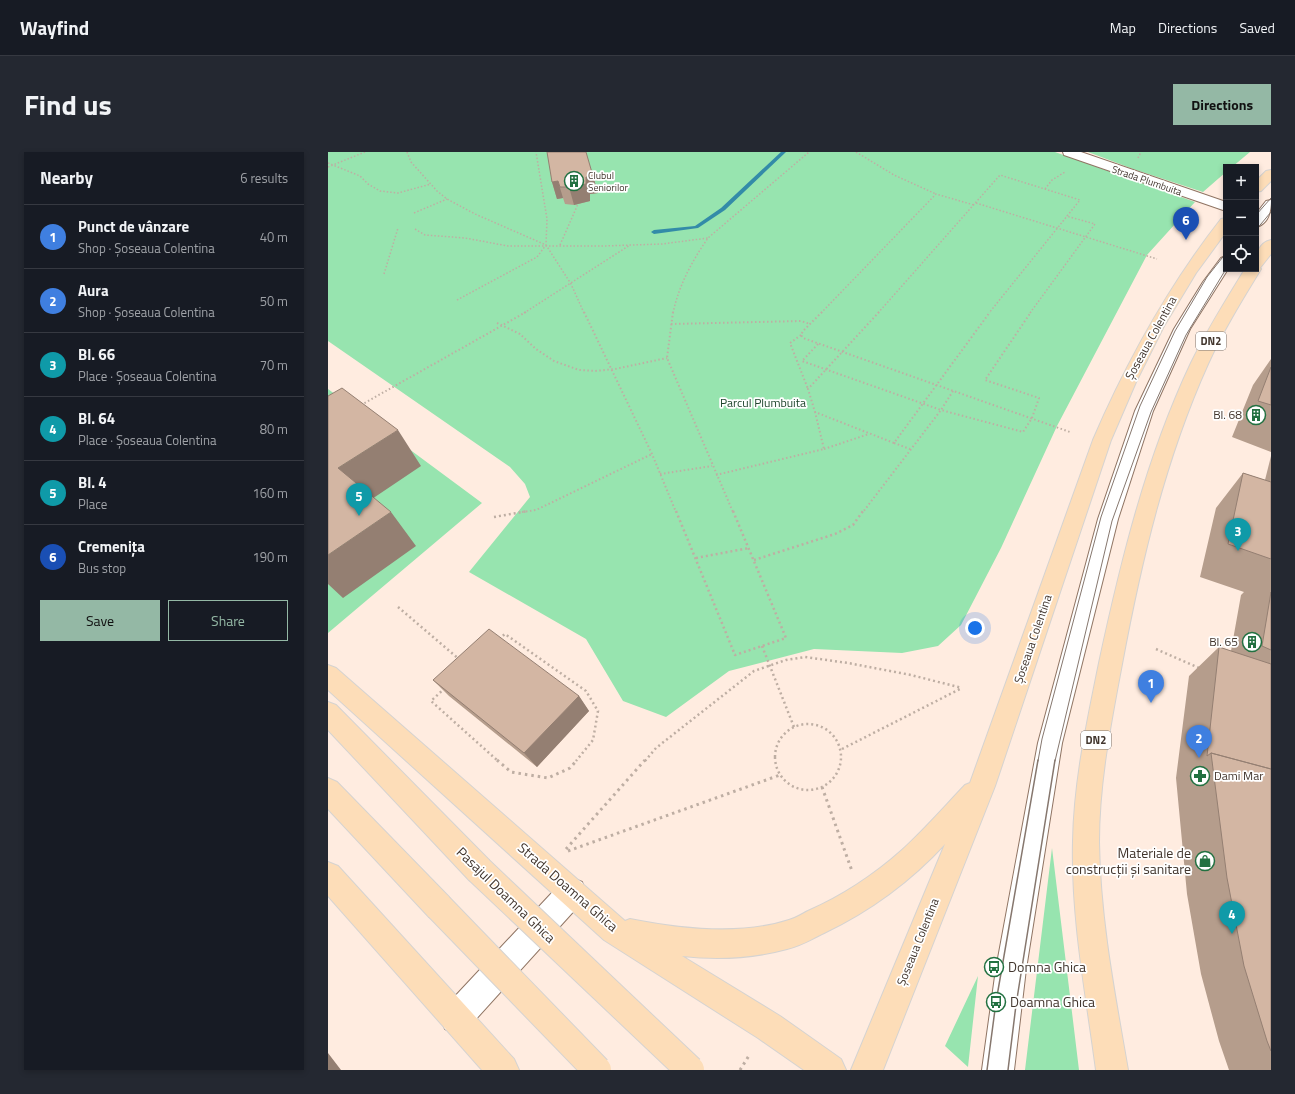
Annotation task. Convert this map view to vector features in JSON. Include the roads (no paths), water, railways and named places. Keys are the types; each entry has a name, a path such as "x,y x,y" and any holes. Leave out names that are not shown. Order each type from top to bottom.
{"main road":[{"path":"1259,185 1271,174"},
{"name":"Șoseaua Colentina","path":"867,1070 982,786 1102,440 1119,399 1136,362 1168,306 1199,257 1223,226"},
{"path":"1259,260 1271,244"},
{"name":"DN2","path":"1112,1070 1092,933 1088,888 1086,844 1087,803 1092,763 1112,654 1133,558 1163,453 1175,417 1193,375 1229,307 1251,272"},
{"name":"Strada Doamna Ghica","path":"328,675 614,930 769,1027 830,1070"},
{"name":"Pasajul Doamna Ghica","path":"328,713 479,870 690,1070"},
{"path":"614,930 656,939 699,944 742,942 788,935 836,913 870,893 911,860 982,786"},
{"path":"328,791 597,1070"},
{"path":"328,876 503,1070"}],"street":[{"name":"Strada Plumbuita","path":"1069,152 1223,206"},
{"path":"1259,219 1271,204"},
{"path":"998,1070 1011,969 1050,743 1108,519 1144,411 1182,329 1223,265"},
{"path":"456,1018 572,892"}],"waterway":[{"path":"654,232 696,227 723,209 784,152"}],"tram line":[{"path":"1259,212 1271,198"},
{"path":"1259,226 1271,212"},
{"path":"1038,761 1042,739 1101,517 1140,406 1175,331 1207,277 1223,257"},
{"path":"1055,761 1112,521 1151,412 1186,335 1224,272"},
{"path":"987,1070 996,1002 1038,760"},
{"path":"1008,1070 1016,1005 1055,760"}],"place":[{"name":"Clubul Seniorilor","path":"574,181"},
{"name":"Cremenița","path":"1186,240"},
{"name":"Bl. 68","path":"1256,415"},
{"name":"Bl. 4","path":"359,516"},
{"name":"Bl. 66","path":"1238,551"},
{"name":"Bl. 65","path":"1252,642"},
{"name":"Punct de vânzare","path":"1151,703"},
{"name":"Aura","path":"1199,758"},
{"name":"Dami Mar","path":"1200,776"},
{"name":"Materiale de construcții și sanitare","path":"1205,861"},
{"name":"Bl. 64","path":"1232,934"},
{"name":"Domna Ghica","path":"994,967"},
{"name":"Doamna Ghica","path":"996,1002"}],"park label":[{"name":"Parcul Plumbuita","path":"763,403"}]}
